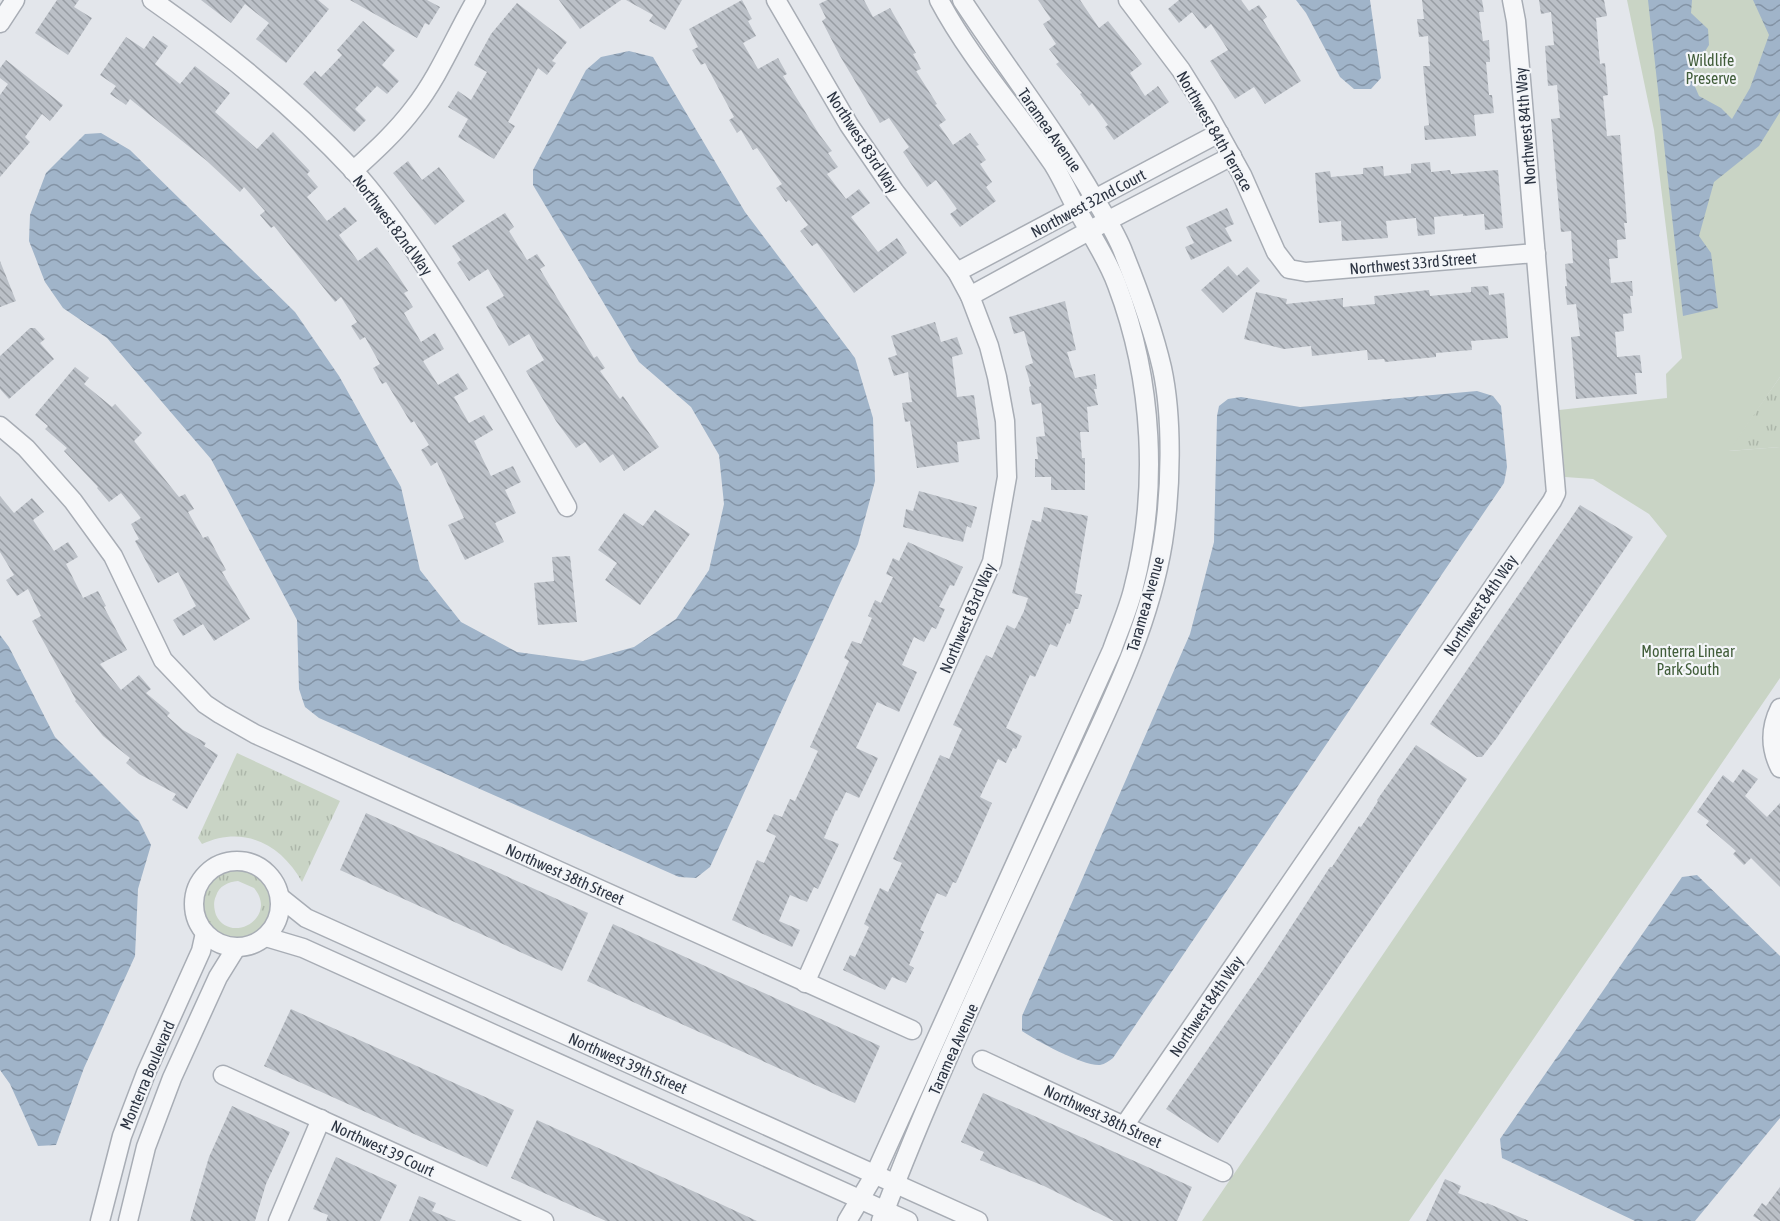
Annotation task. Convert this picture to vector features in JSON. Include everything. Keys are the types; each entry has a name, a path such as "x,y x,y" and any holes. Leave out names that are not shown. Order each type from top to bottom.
{"street":[{"path":"0,23 15,0"},
{"name":"Northwest 82nd Way","path":"152,0 207,38 251,74 294,112 353,171 406,236 475,342 567,507"},
{"path":"353,171 388,139 415,107 435,76 476,0"},
{"name":"Northwest 83rd Way","path":"776,0 849,125 895,192 957,272 970,296 989,346 997,376 1005,421 1007,477 993,562 805,983"},
{"name":"Taramea Avenue","path":"847,1221 875,1174 1112,650 1133,591 1143,535 1148,474 1146,406 1138,354 1117,285 1054,165 981,67 939,0"},
{"name":"Taramea Avenue","path":"883,1215 894,1183 963,1024 1128,664 1150,598 1163,542 1168,483 1168,427 1162,370 1146,311 1123,251 1072,159 962,0"},
{"name":"Northwest 84th Terrace","path":"1128,0 1181,70 1219,133 1276,252 1289,268"},
{"name":"Northwest 84th Way","path":"1124,1126 1556,493 1516,21 1512,0"},
{"name":"Northwest 32nd Court","path":"957,272 1219,133"},
{"name":"Northwest 32nd Court","path":"970,296 1232,156"},
{"name":"Northwest 33rd Street","path":"1289,268 1306,272 1536,253"},
{"name":"Northwest 38th Street","path":"0,426 26,448 73,501 113,556 164,660 205,704 220,714 255,734 912,1030"},
{"path":"1780,708 1772,729 1772,749 1780,768"},
{"path":"240,860 255,864 267,872 277,884 281,898 280,912 275,926 266,937 257,943 236,948 214,941 205,933 197,921 194,907 195,892 202,879 212,868 226,862 240,860"},
{"name":"Northwest 39th Street","path":"281,898 306,918 978,1221"},
{"name":"Monterra Boulevard","path":"100,1221 122,1136 146,1073 201,951 205,933"},
{"name":"Northwest 39th Street","path":"266,937 303,948 860,1199 883,1215 908,1221"},
{"name":"Monterra Boulevard","path":"128,1221 146,1146 172,1078 219,977 236,948"},
{"name":"Northwest 38th Street","path":"982,1060 1223,1172"},
{"name":"Northwest 39 Court","path":"223,1075 544,1221"},
{"path":"278,1221 321,1119"}],"green space":[{"name":"Monterra Linear Park South","path":"1627,0 1780,0 1780,377 1729,451 1780,447 1780,678 1409,1221 1202,1221 1667,536 1649,514 1593,479 1565,477 1559,410 1667,398 1666,374 1682,358 1654,130"},
{"path":"1780,377 1780,447 1728,451"},
{"path":"237,753 340,801 302,882 283,857 260,842 232,837 202,844 198,838"},
{"path":"232,870 249,873 261,881 268,892 270,905 267,918 260,929 248,936 232,937 222,934 211,926 205,915 203,898 206,891 216,878","holes":["238,881 254,888 260,899 261,909 257,918 241,928 231,928 223,924 214,908 219,890 227,884"]}],"water":[{"path":"1296,0 1370,0 1381,78 1371,89 1354,89 1340,77 1306,13"},
{"path":"1648,0 1692,0 1691,13 1708,29 1709,45 1690,75 1699,96 1721,108 1732,119 1750,88 1769,35 1753,0 1780,0 1780,112 1759,146 1714,182 1699,236 1711,253 1718,308 1683,316"},
{"path":"629,51 653,57 745,212 855,358 873,418 875,481 858,544 710,867 696,878 679,877 319,718 305,707 299,689 297,620 211,459 107,338 63,308 45,282 29,241 30,215 46,173 85,134 101,133 130,150 295,312 339,376 401,487 420,570 461,622 517,652 583,661 634,647 676,619 709,570 724,504 719,455 691,407 639,362 533,185 533,170 586,70 601,57"},
{"path":"1477,391 1493,396 1501,406 1507,467 1504,483 1113,1058 1100,1065 1082,1062 1022,1031 1022,1016 1190,634 1214,542 1219,406 1228,399 1241,397 1300,407"},
{"path":"0,635 9,647 55,737 139,821 151,845 138,889 135,956 84,1068 56,1145 38,1146 10,1084 0,1070"},
{"path":"1697,875 1780,956 1780,1118 1695,1221 1635,1221 1502,1158 1500,1139 1682,877"}],"building":[{"path":"57,0 79,0 74,7 92,18 68,55 35,33"},
{"path":"201,0 318,0 329,9 286,63 256,39 269,23 245,4 231,23"},
{"path":"350,0 427,0 440,7 429,25 425,23 417,38"},
{"path":"559,0 621,0 580,29"},
{"path":"626,0 682,0 665,30 649,21 653,15"},
{"path":"742,0 752,19 748,21 756,36 743,43 758,69 778,58 787,74 783,76 832,151 828,153 838,167 827,174 846,199 859,189 870,203 851,217 878,252 897,238 907,253 854,293 817,243 812,246 800,231 808,225 789,200 786,202 776,188 782,184 757,148 753,150 741,130 737,133 729,120 734,117 705,63 701,65 692,50 698,47 689,29"},
{"path":"827,0 864,0 873,17 890,8 916,53 913,54 921,69 916,71 946,120 939,125 953,145 970,133 979,145 976,146 986,160 980,164 992,182 986,187 996,201 960,227 950,214 957,209 936,180 927,187 903,152 909,147 889,118 880,123 840,56 822,21 826,18 819,4"},
{"path":"1038,0 1080,0 1099,28 1108,21 1142,64 1130,73 1145,96 1158,86 1169,102 1114,140 1105,127 1108,125 1092,103 1089,106 1080,94 1082,93 1056,64 1059,62 1049,49 1056,44 1043,24 1051,19"},
{"path":"1179,0 1241,0 1249,11 1259,5 1267,17 1263,20 1301,81 1265,104 1254,87 1235,99 1210,61 1228,50 1211,24 1205,29 1192,12 1179,23 1168,9"},
{"path":"1422,0 1482,0 1484,12 1479,12 1483,41 1489,40 1490,62 1486,62 1489,95 1492,95 1494,113 1474,115 1476,136 1425,140 1424,126 1429,125 1423,66 1430,66 1428,36 1419,37 1417,19 1424,19"},
{"path":"1539,0 1604,0 1607,16 1596,18 1600,64 1605,63 1608,95 1603,96 1607,136 1620,135 1627,223 1624,223 1626,239 1617,240 1618,258 1609,259 1611,283 1632,281 1633,296 1630,296 1632,313 1623,314 1624,331 1615,332 1617,357 1640,355 1642,373 1635,373 1637,394 1576,399 1571,337 1580,336 1576,304 1567,305 1565,286 1567,286 1565,264 1573,263 1571,231 1561,232 1551,119 1560,118 1557,85 1548,86 1545,46 1554,45 1551,12 1541,14"},
{"path":"517,3 567,42 552,61 556,63 547,75 538,68 508,122 515,126 494,159 458,137 468,119 448,107 458,91 471,100 487,72 474,65 491,34"},
{"path":"363,21 395,50 382,65 399,81 387,94 377,86 355,109 366,120 354,132 303,84 315,71 321,77 342,55 337,50"},
{"path":"153,36 168,46 155,64 180,84 195,66 230,93 215,112 257,149 273,132 310,171 307,174 318,187 307,197 327,221 345,207 357,221 339,235 358,261 377,247 397,274 408,291 404,293 413,307 404,313 421,342 435,333 444,349 423,361 438,385 458,373 468,389 454,397 469,423 484,415 493,430 474,441 491,476 513,466 521,482 505,490 516,513 495,523 504,542 465,560 448,525 464,518 437,462 431,466 421,450 429,445 414,421 411,423 386,382 382,384 373,368 380,364 365,337 360,340 351,326 357,322 341,297 335,302 274,226 271,228 260,215 265,211 244,187 240,192 207,161 130,99 126,105 110,94 116,86 100,75 126,37 144,49"},
{"path":"6,60 63,105 50,121 42,114 25,137 30,142 0,177 0,95 8,84 0,78 0,68"},
{"path":"408,161 422,180 439,167 465,201 435,225 393,173"},
{"path":"1430,162 1431,172 1450,170 1451,174 1498,170 1503,228 1485,230 1484,214 1463,216 1463,214 1434,217 1435,234 1418,236 1416,218 1386,221 1388,238 1342,241 1341,221 1319,223 1315,173 1330,171 1331,177 1363,174 1363,168 1383,166 1384,176 1411,173 1411,164"},
{"path":"1227,208 1234,224 1225,228 1232,241 1191,260 1185,247 1194,243 1186,227"},
{"path":"505,213 514,227 509,231 527,260 537,254 545,266 540,269 594,358 597,356 605,368 600,371 620,399 623,396 659,447 624,471 613,454 600,463 585,442 576,448 556,421 526,371 544,360 529,334 509,346 486,307 504,296 488,269 469,281 457,263 461,260 452,246"},
{"path":"0,261 16,301 0,307"},
{"path":"1228,266 1237,276 1247,267 1260,281 1223,313 1201,290"},
{"path":"1488,286 1489,295 1504,293 1508,338 1471,341 1472,350 1436,353 1436,357 1385,362 1384,359 1368,360 1367,350 1312,356 1311,346 1284,349 1244,339 1256,292 1287,299 1286,304 1343,298 1343,307 1375,304 1374,296 1429,290 1430,296 1471,292 1471,287"},
{"path":"1065,301 1076,350 1067,352 1075,378 1095,374 1097,389 1094,389 1098,405 1087,407 1089,432 1080,432 1082,458 1085,458 1085,490 1051,490 1051,477 1035,477 1035,459 1038,459 1036,437 1045,436 1041,403 1032,405 1029,387 1031,386 1025,366 1033,363 1024,331 1014,334 1009,317"},
{"path":"935,322 941,342 957,337 963,354 952,357 957,397 974,395 980,439 957,442 959,462 917,468 910,421 905,422 902,403 912,402 908,372 894,376 888,358 897,355 891,336"},
{"path":"30,328 35,328 45,339 40,343 54,359 9,399 0,389 0,356"},
{"path":"75,367 89,378 84,384 112,407 115,404 142,433 134,441 179,497 185,494 194,509 188,512 203,538 208,536 226,570 222,572 250,619 214,641 203,624 183,636 173,620 196,606 178,572 158,583 135,541 139,539 131,524 141,518 121,493 109,502 64,451 67,448 45,429 48,426 35,415"},
{"path":"919,491 977,507 971,528 967,526 963,542 903,527 906,509 913,511"},
{"path":"0,496 14,513 32,498 44,512 33,520 54,551 68,542 78,557 66,564 83,598 98,591 127,650 100,664 121,690 139,675 151,689 146,693 170,713 167,716 183,730 206,743 204,746 218,755 187,809 172,800 176,794 139,774 126,763 130,758 103,736 75,701 32,621 41,616 28,589 17,596 6,580 14,575 0,552"},
{"path":"1580,505 1633,537 1496,739 1482,757 1477,757 1430,724"},
{"path":"1044,507 1088,516 1075,593 1082,595 1078,609 1075,609 1070,624 1067,623 1057,647 1050,644 1035,677 1030,675 1006,728 1022,736 1006,763 998,759 980,797 992,803 956,883 953,882 946,897 937,893 920,930 924,932 909,965 914,968 906,983 892,977 885,990 843,970 850,955 855,957 869,927 864,924 880,888 888,892 902,863 893,859 940,755 949,759 962,729 953,725 986,655 992,658 1007,625 1015,629 1024,611 1028,598 1012,593 1032,520 1041,522"},
{"path":"655,510 690,534 640,605 605,580 617,563 598,550 624,513 643,526"},
{"path":"908,542 963,567 954,586 950,585 939,607 945,609 936,629 932,627 924,642 914,637 902,665 917,672 899,712 877,702 856,748 878,758 859,798 846,792 836,810 824,838 839,844 818,889 814,887 807,902 790,895 779,921 800,930 792,947 732,920 757,860 764,863 776,836 766,831 774,814 782,817 790,799 795,801 818,751 810,747 849,661 844,658 852,641 861,644 872,618 868,616 875,600 881,603 893,577 886,574 893,558 899,561"},
{"path":"570,556 577,622 538,625 534,583 554,581 552,557"},
{"path":"1416,745 1467,779 1218,1143 1166,1109 1263,970 1330,867 1359,826 1361,827"},
{"path":"1743,769 1758,779 1745,796 1767,817 1780,803 1780,887 1751,858 1744,865 1733,854 1736,851 1706,825 1709,821 1697,812 1723,775 1733,783"},
{"path":"366,813 588,913 562,971 340,870"},
{"path":"613,924 880,1046 855,1103 587,981"},
{"path":"291,1009 514,1110 487,1167 264,1066"},
{"path":"983,1093 1192,1187 1177,1221 1114,1221 1044,1186 980,1160 984,1152 961,1142"},
{"path":"232,1106 290,1132 266,1184 255,1221 190,1221 209,1157"},
{"path":"537,1120 757,1221 606,1221 511,1178"},
{"path":"336,1157 397,1185 380,1221 326,1221 328,1215 313,1209"},
{"path":"1445,1179 1461,1186 1458,1193 1529,1221 1426,1221"},
{"path":"1780,1187 1780,1221 1761,1221 1753,1216 1762,1203 1766,1206"},
{"path":"419,1196 436,1203 432,1211 456,1221 409,1221"}],"park label":[{"name":"Wildlife Preserve","path":"1711,69"}]}
